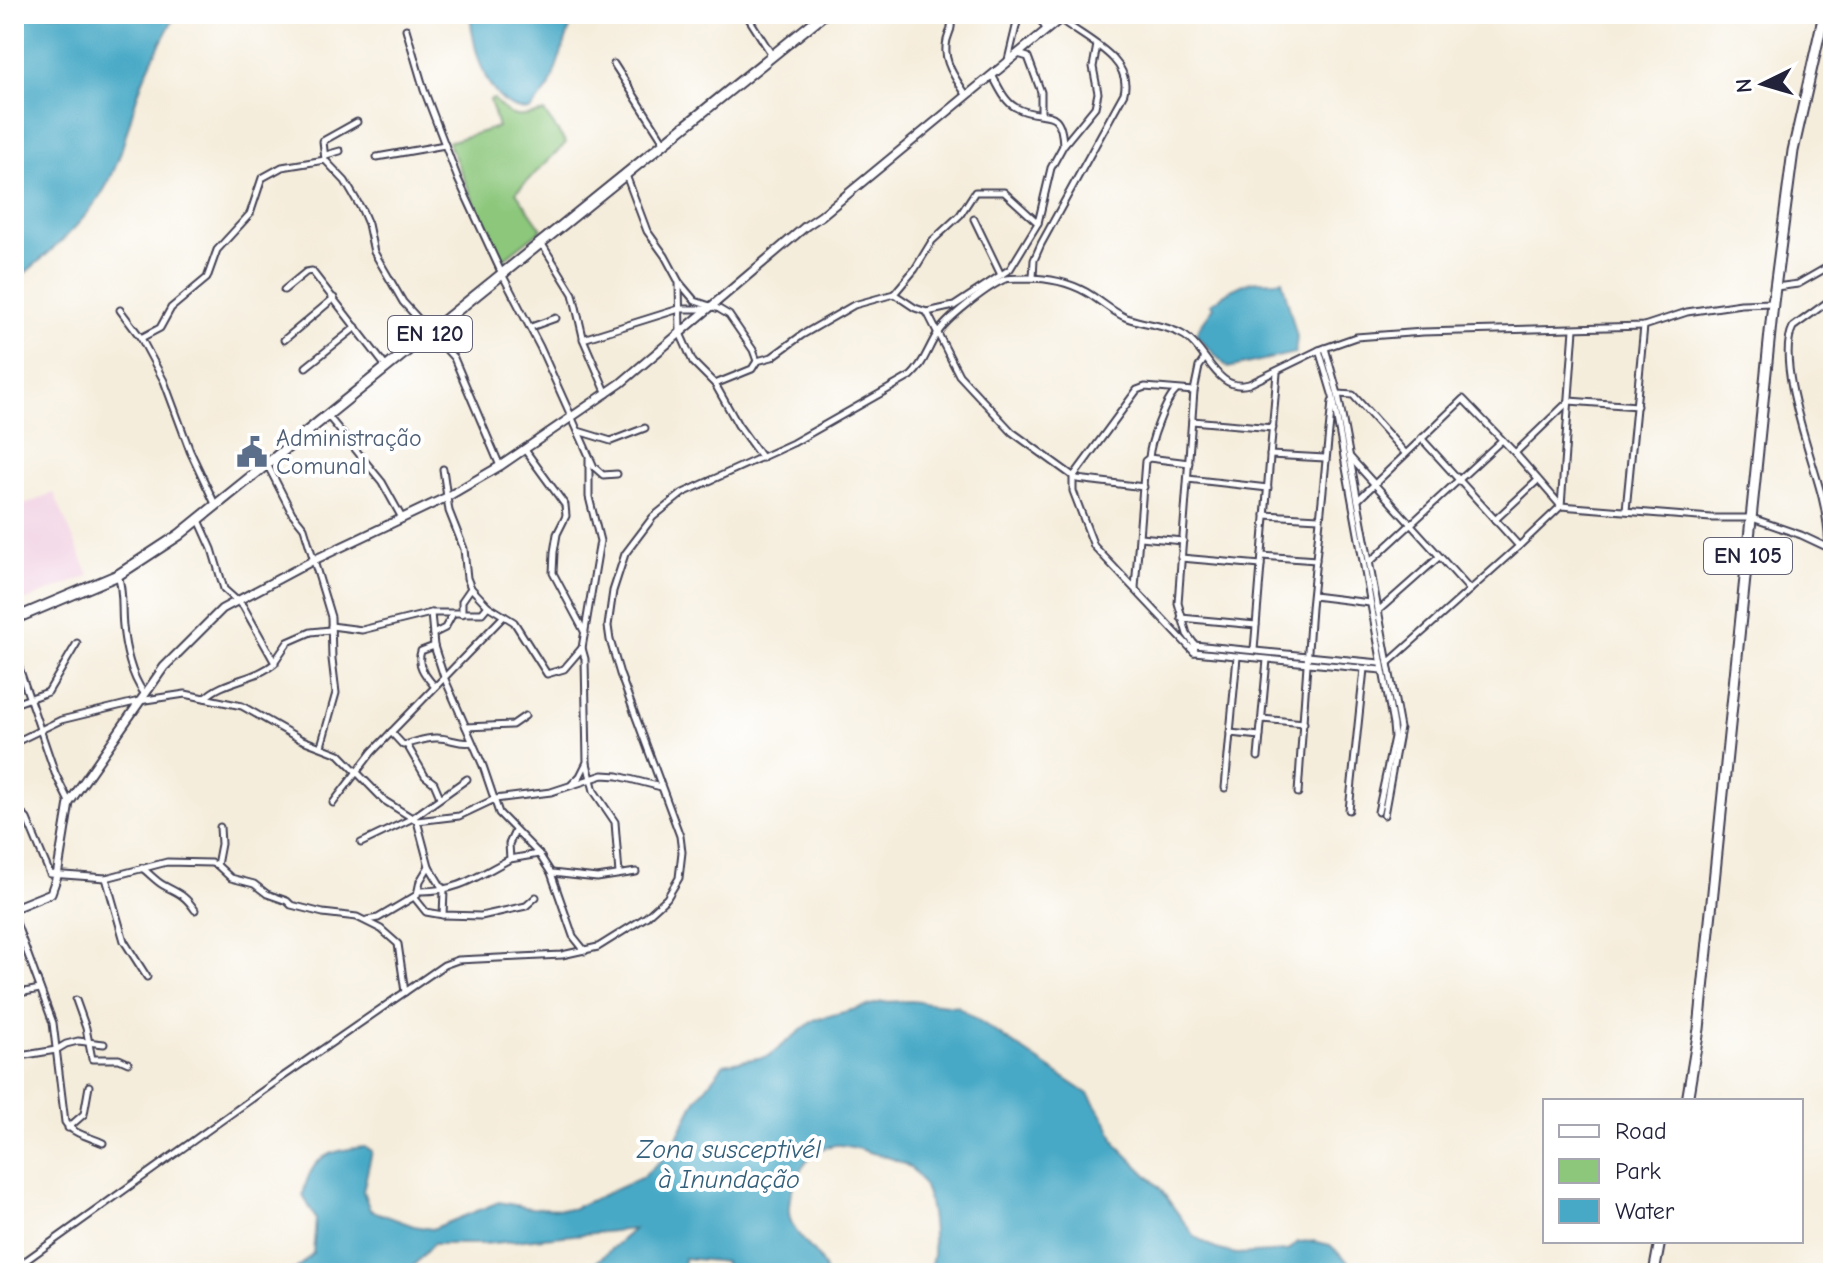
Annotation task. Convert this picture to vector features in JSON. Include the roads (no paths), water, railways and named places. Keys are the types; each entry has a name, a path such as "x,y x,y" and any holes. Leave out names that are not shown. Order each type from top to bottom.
{"main road":[{"name":"EN 120","path":"14,619 118,575 149,557 824,14"},
{"name":"EN 105","path":"1687,1099 1699,1029 1775,287 1793,151 1824,14"},
{"path":"1654,1273 1660,1243"}],"street":[{"path":"746,14 773,56"},
{"path":"949,14 952,31 946,50 952,72 967,96"},
{"path":"1008,61 1019,14"},
{"path":"1037,14 1046,29"},
{"path":"14,908 51,893 57,876 69,803 144,693 182,647 234,601 447,497 525,450 607,394 1063,16 1121,67 1126,76 1124,93 1041,244 1034,260 1033,278"},
{"path":"406,29 445,145 502,274 531,327 597,472 617,474"},
{"path":"14,1269 444,965 458,960 585,951 610,941 660,907 679,878 680,836 610,640 609,609 618,573 636,538 672,500 762,458 911,376 920,367 936,335 949,319 1010,269 1038,223 1047,177 1063,146 1095,107 1098,93 1093,67 1097,45"},
{"path":"1016,54 1028,57 1041,92 1041,114"},
{"path":"614,64 623,83 665,143"},
{"path":"992,75 1011,105 1054,116 1059,121 1063,146"},
{"path":"357,122 323,141 326,158 348,185 368,224 372,248 403,302 429,334 445,347 462,373 500,466"},
{"path":"377,157 445,145"},
{"path":"141,338 160,328 171,308 207,278 214,254 250,214 262,178 282,167 326,158 340,151"},
{"path":"626,174 647,231 679,282 695,301 729,315 757,361"},
{"path":"715,384 752,369 757,361 772,357 802,335 854,305 894,294 915,269 932,241 960,215 975,192 1004,192 1038,223"},
{"path":"974,219 1002,277"},
{"path":"541,243 573,294 583,339 607,394"},
{"path":"1775,287 1798,284 1833,264"},
{"path":"284,290 306,272 312,271 387,368"},
{"path":"894,294 927,312 954,306 1002,277 1061,282 1085,292 1125,317 1181,333 1198,347 1224,379 1239,386 1277,373 1322,349 1356,337 1644,326 1687,312 1773,303"},
{"path":"679,282 680,333 693,362 715,384 742,431 762,458"},
{"path":"284,340 334,298"},
{"path":"1831,548 1823,499 1790,382 1788,353 1793,327 1833,298"},
{"path":"583,339 679,309 710,308"},
{"path":"120,310 141,338 174,402 190,451 216,505"},
{"path":"927,312 959,375 1012,432 1073,477 1144,487"},
{"path":"531,327 556,318"},
{"path":"1626,510 1644,326"},
{"path":"306,367 356,327"},
{"path":"1194,391 1145,387 1137,390 1073,477 1071,485 1094,546 1193,647 1237,657 1364,669 1383,665 1561,506 1574,329"},
{"path":"1322,349 1358,500 1378,611 1383,665"},
{"path":"1193,647 1180,618 1178,603 1194,391 1199,367 1205,358"},
{"path":"1254,650 1277,373"},
{"path":"1135,589 1145,461 1149,458 1152,436 1170,397 1178,390"},
{"path":"1335,395 1353,395 1405,453"},
{"path":"1298,793 1319,518 1335,395"},
{"path":"1335,395 1370,603 1400,737 1381,813"},
{"path":"1358,500 1463,399 1561,506 1711,518 1752,518 1831,548"},
{"path":"1515,453 1569,401 1637,406"},
{"path":"328,416 382,482 402,518"},
{"path":"1192,421 1273,428"},
{"path":"577,430 611,441 645,428"},
{"path":"1421,438 1519,546"},
{"path":"1369,562 1502,440"},
{"path":"525,450 565,505 566,516 557,534 553,573 585,633"},
{"path":"1270,455 1325,458"},
{"path":"1349,455 1470,590"},
{"path":"589,456 589,497 600,541 582,648 585,659 587,762 594,791 615,822 619,874"},
{"path":"1149,458 1189,463"},
{"path":"267,464 292,513 304,528 328,605 336,693 321,746"},
{"path":"443,469 449,514 464,549 471,588 488,606 514,622 547,674 564,669 582,648"},
{"path":"1188,479 1268,488"},
{"path":"1495,520 1538,480"},
{"path":"1265,515 1319,518"},
{"path":"199,519 224,589 243,606 275,661"},
{"path":"1140,537 1183,541"},
{"path":"1262,556 1316,560"},
{"path":"1378,611 1439,557"},
{"path":"1181,558 1261,565"},
{"path":"118,575 122,587 124,632 135,679 144,693"},
{"path":"462,614 462,601 471,588"},
{"path":"1313,596 1370,603"},
{"path":"205,698 274,665 286,643 311,632 330,628 368,629 431,613 482,613 488,606"},
{"path":"431,613 434,646 444,677 499,813 539,854 551,873 573,936 585,951"},
{"path":"433,634 445,628 452,615"},
{"path":"333,803 372,752 504,616"},
{"path":"1180,618 1256,625"},
{"path":"14,704 52,688 77,643"},
{"path":"434,646 421,651 419,660 422,670 435,687"},
{"path":"1193,647 1254,650 1383,665"},
{"path":"14,653 55,773 69,803"},
{"path":"1225,788 1237,657"},
{"path":"1258,757 1267,660"},
{"path":"1349,810 1364,669"},
{"path":"14,743 61,720 178,694 242,706 288,733 339,754 385,801 414,820 459,816 495,799 531,796 603,775 662,787"},
{"path":"466,727 512,725 525,716"},
{"path":"1262,719 1304,723"},
{"path":"391,732 403,745 432,738 460,744 472,742"},
{"path":"1230,733 1260,736"},
{"path":"407,745 422,772 434,783 440,797"},
{"path":"571,785 587,762"},
{"path":"361,843 414,820 467,779"},
{"path":"14,797 17,809 27,819 46,870 57,876 106,878 167,862 217,865 231,878 254,884 291,905 365,921 381,929 398,944 405,992"},
{"path":"414,820 429,866 444,891 443,915"},
{"path":"217,865 220,827"},
{"path":"510,859 509,844 515,831"},
{"path":"418,891 444,891 472,882 510,859 539,854"},
{"path":"365,921 378,918 414,897 429,866"},
{"path":"142,868 163,885 187,898 195,910"},
{"path":"551,873 580,878 636,872"},
{"path":"106,878 124,941 147,977"},
{"path":"414,897 426,912 443,915 490,914 526,906 536,897"},
{"path":"14,917 53,1023 65,1122 68,1128 103,1143"},
{"path":"14,994 40,989"},
{"path":"76,1000 94,1061 119,1059 128,1063"},
{"path":"14,1057 56,1050 78,1041 104,1044"},
{"path":"68,1128 84,1114 89,1086"}],"water":[{"path":"14,14 176,14 145,76 119,156 104,190 74,228 14,282"},
{"path":"470,14 575,14 549,88 530,110 515,108 503,101 493,89 479,60"},
{"path":"1282,280 1297,337 1295,353 1228,368 1196,335 1214,307 1211,304 1245,284"},
{"name":"Zona susceptivél à Inundação","path":"911,1001 957,1006 1088,1094 1108,1124 1117,1145 1159,1187 1194,1236 1216,1249 1236,1254 1288,1251 1298,1242 1313,1241 1330,1245 1351,1264 1354,1273 930,1273 933,1255 931,1215 927,1194 919,1177 911,1168 894,1159 840,1145 829,1146 810,1158 797,1178 790,1200 790,1220 826,1273 727,1273 725,1262 684,1258 683,1273 584,1273 634,1229 484,1244 433,1244 407,1273 292,1273 313,1253 316,1219 303,1195 306,1182 316,1164 331,1154 365,1147 372,1151 363,1191 370,1210 414,1226 432,1229 499,1202 530,1208 572,1209 641,1178 669,1153 696,1100 724,1064 769,1056 814,1020 882,1002"}],"place":[{"name":"Administração Comunal","path":"252,452"}]}
